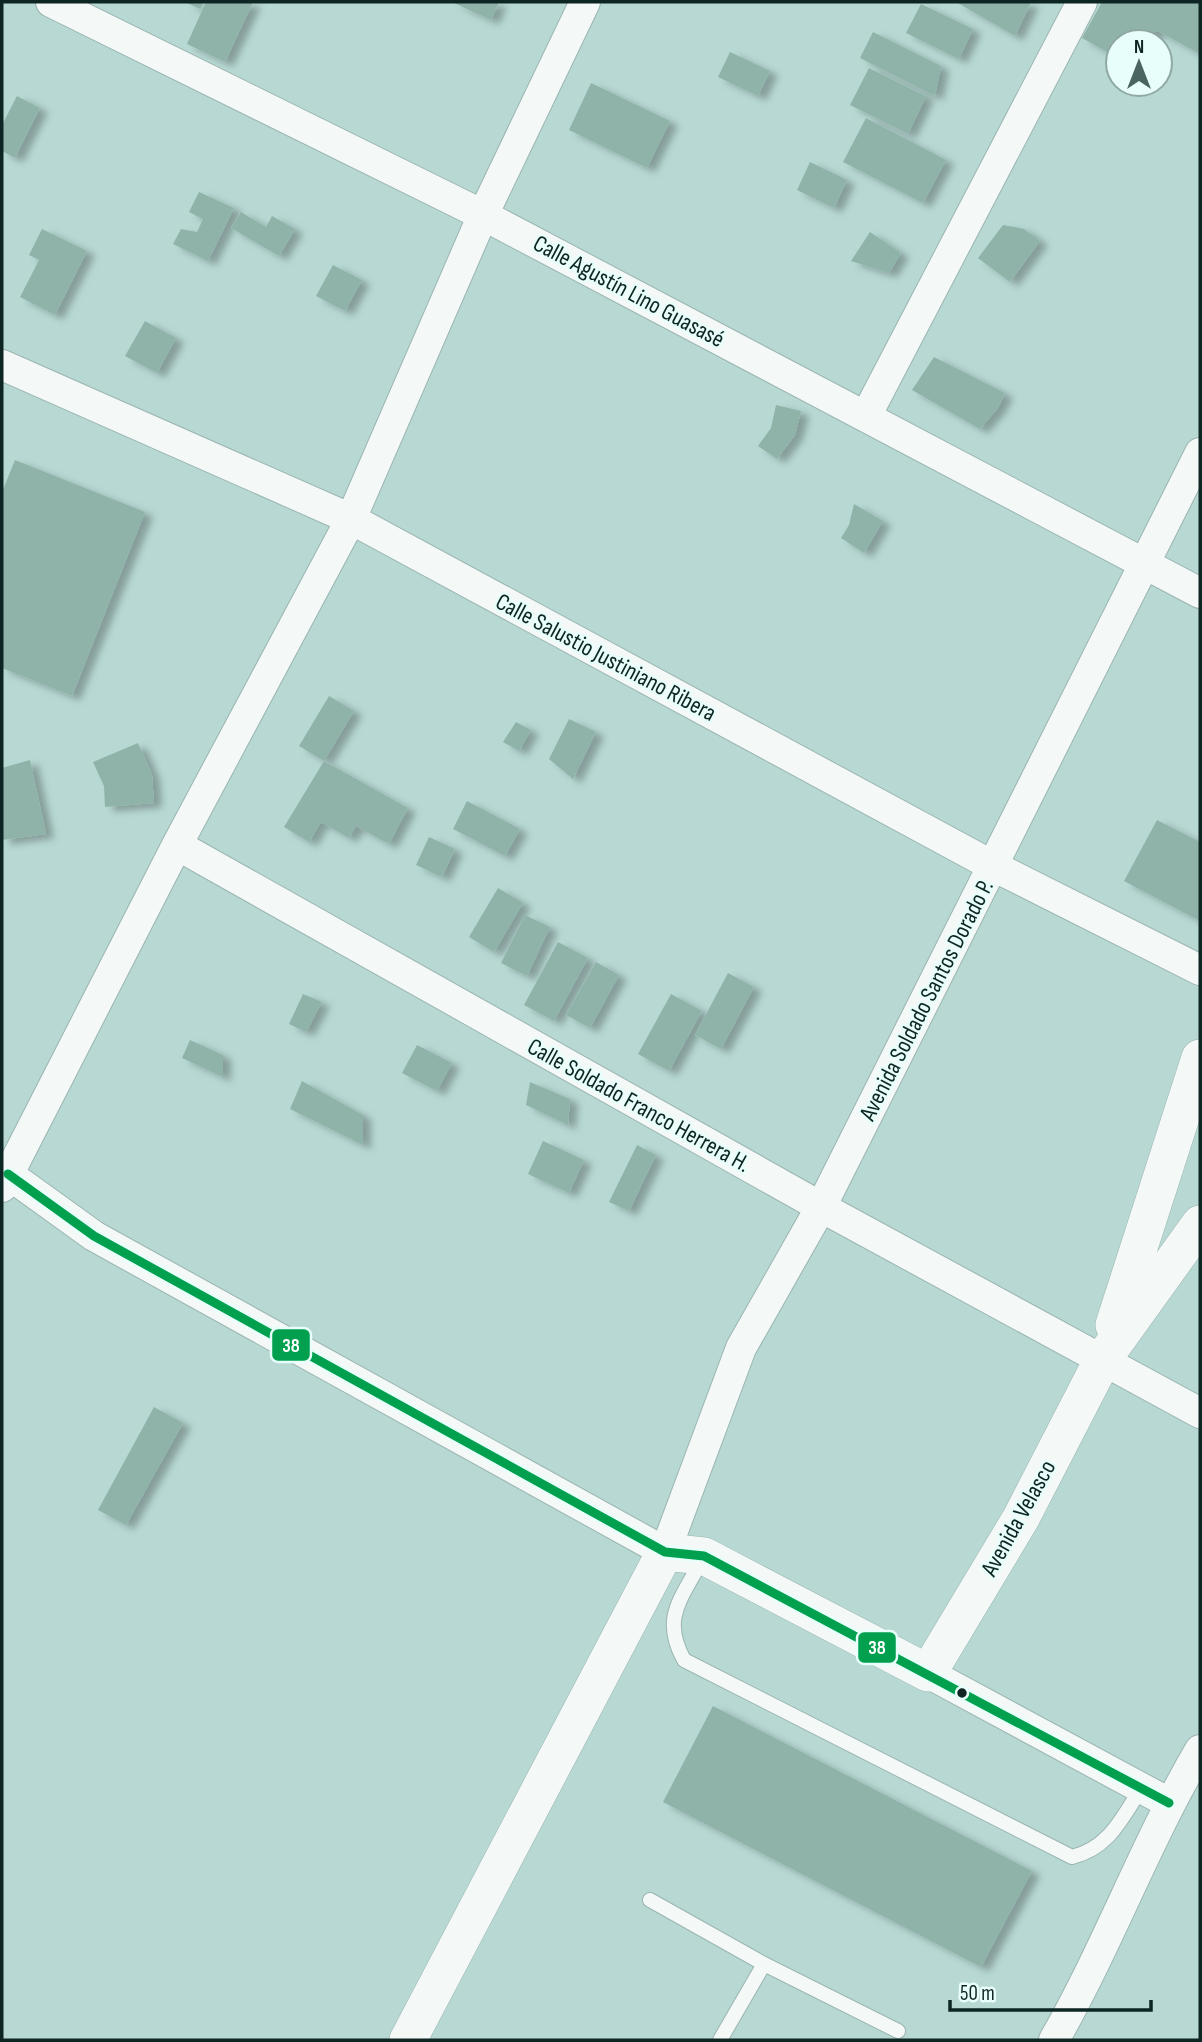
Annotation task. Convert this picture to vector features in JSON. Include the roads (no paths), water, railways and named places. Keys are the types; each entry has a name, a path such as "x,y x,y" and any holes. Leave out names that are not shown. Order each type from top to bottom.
{"street":[{"name":"Calle Agustín Lino Guasasé","path":"51,2 483,215 1200,593"},
{"path":"586,2 483,215 351,519 177,845 5,1180 94,1236 665,1552 704,1556 1169,1803"},
{"path":"866,416 1082,2"},
{"name":"Calle Salustio Justiniano Ribera","path":"2,365 351,519 993,866 1200,970"},
{"name":"Avenida Soldado Santos Dorado P.","path":"665,1552 741,1348 821,1207 1200,453"},
{"name":"Calle Soldado Franco Herrera H.","path":"177,845 821,1207 1200,1413"},
{"name":"Avenida Velasco","path":"1103,1359 1200,1058"},
{"name":"Avenida Velasco","path":"928,1673 1021,1518 1103,1359 1200,1224"},
{"path":"408,2040 665,1552"},
{"path":"1054,2040 1089,1978 1169,1803 1200,1750"}],"lane":[{"path":"704,1556 671,1620 673,1639 684,1660 1072,1857 1090,1853 1108,1839 1142,1787"},
{"path":"650,1900 764,1964 898,2031"},
{"path":"720,2040 764,1964"}]}
